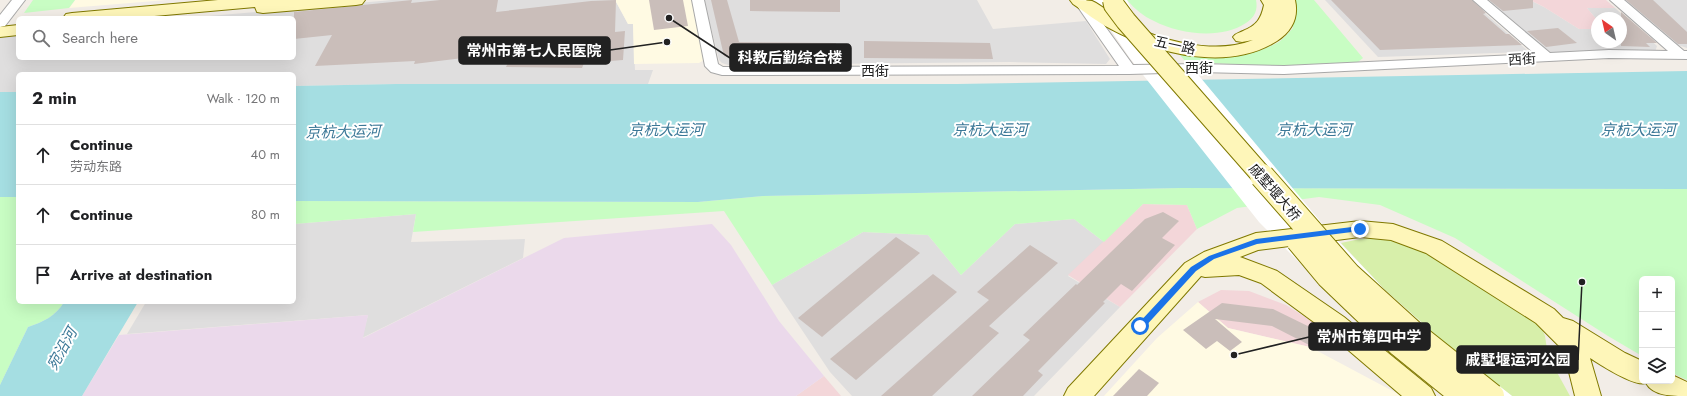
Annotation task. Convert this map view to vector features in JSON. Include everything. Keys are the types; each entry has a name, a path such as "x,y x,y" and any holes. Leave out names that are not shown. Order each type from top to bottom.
{"main road":[{"path":"95,16 278,0"},
{"path":"176,16 356,0"},
{"name":"五一路","path":"1079,0 1121,28 1162,44 1211,52 1235,50 1258,45 1271,29"},
{"name":"五一路","path":"1098,0 1124,17 1183,37 1210,41 1246,36 1271,29"},
{"name":"戚墅堰大桥","path":"1102,0 1110,19 1328,276 1400,345 1463,396"},
{"name":"戚墅堰大桥","path":"1113,0 1114,5 1126,20 1349,275 1413,333 1492,396"},
{"path":"1270,0 1273,5 1269,19 1271,29 1287,20 1288,6 1286,0"},
{"path":"0,24 16,23"},
{"path":"0,32 16,30"},
{"path":"1077,396 1193,269 1212,258 1256,242 1360,229 1392,232 1434,247 1616,361 1639,372"},
{"path":"1193,269 1240,266 1269,277 1335,324 1422,396"},
{"path":"1545,316 1571,342 1580,364 1588,396"},
{"path":"1665,384 1687,394"},
{"path":"1678,396 1687,394"}],"street":[{"path":"0,24 19,0"},
{"name":"西街","path":"698,0 712,66 722,71 1129,70 1199,68 1284,70 1609,54 1684,55"},
{"path":"1079,0 1129,70"},
{"path":"1479,0 1548,58"},
{"path":"1616,0 1684,55"}],"shaded area":[{"path":"75,0 167,0 69,8"},
{"path":"392,0 615,0 628,24 633,24 635,70 653,70 648,84 396,84 296,86 296,72 16,72 16,92 0,92 0,35 16,33 16,60 296,60 296,16 209,16"},
{"path":"615,0 692,0 704,60 699,63 634,64 633,24 628,24"},
{"path":"704,0 977,0 993,29 1086,21 1110,59 1106,64 1010,62 728,65 719,60"},
{"path":"1325,0 1470,0 1529,52 1378,57"},
{"path":"1484,0 1530,0 1579,29 1591,29 1591,48 1627,48 1627,19 1657,46 1655,52 1559,54 1545,51"},
{"path":"1530,0 1606,0 1615,8 1587,8 1591,13 1591,29 1579,29"},
{"path":"1622,0 1687,0 1687,48 1672,43"},
{"path":"1587,8 1615,8 1619,12 1591,13"},
{"path":"1143,204 1187,205 1197,229 1120,307 1068,275"},
{"path":"416,214 411,242 525,239 523,258 362,338 368,315 127,334 145,304 296,304 296,224"},
{"path":"1074,219 1104,242 1068,276 1120,307 1034,396 852,396 830,372 772,285 863,232 928,235 961,275 1015,224"},
{"path":"712,224 731,245 779,321 824,376 796,396 82,396 119,335 368,315 363,338 564,238"},
{"path":"1221,290 1249,291 1286,305 1328,331 1310,347 1228,328 1198,302"},
{"path":"1198,302 1228,328 1310,347 1402,396 1104,396 1157,338"},
{"path":"824,376 841,396 796,396"}],"green space":[{"path":"33,0 75,0 69,8 24,13"},
{"path":"1127,0 1256,0 1257,7 1252,18 1236,28 1225,32 1200,33 1188,32 1164,26 1146,17"},
{"path":"1293,0 1314,0 1363,58 1358,62 1278,66 1186,62 1178,53 1203,55 1241,54 1254,52 1279,42 1293,28"},
{"path":"1181,188 1687,189 1687,380 1675,374 1675,276 1639,276 1639,354 1455,238 1380,205 1319,197 1237,208 1197,229 1187,205 1143,204 1104,242 1074,219 1015,224 961,275 928,235 863,232 772,285 724,211 413,232 416,214 296,224 296,201 698,202 763,196"},
{"path":"0,197 16,197 16,304 63,304 49,318 28,327 0,385"},
{"path":"1360,239 1384,239 1432,252 1539,321 1545,336 1548,356 1570,396 1512,396 1447,345 1385,290 1341,243"}],"water":[{"name":"京杭大运河","path":"1687,71 1687,189 1181,188 763,196 698,202 296,201 296,86 396,84 957,84"},
{"path":"0,92 16,92 16,197 0,197"},
{"name":"宛沿河","path":"63,304 137,304 82,396 0,396 0,385 28,327 49,318"}],"pier":[{"path":"1093,0 1127,0 1134,15 1183,73 1195,71 1325,227 1385,290 1447,345 1512,396 1447,396 1354,317 1259,222 1129,57 1096,8"}],"building":[{"path":"412,0 411,3 440,0 498,0 496,12 591,1 616,0 615,32 625,31 623,60 584,63 582,68 506,67 513,52 414,64 415,61 315,66 332,35 296,39 296,16 294,16 294,12"},
{"path":"649,0 683,0 688,26 654,30"},
{"path":"711,0 727,0 739,42 836,43 836,60 731,58 724,56"},
{"path":"750,0 840,0 840,12 750,11"},
{"path":"1331,0 1472,0 1486,13 1483,14 1506,34 1509,34 1522,45 1380,50"},
{"path":"1489,0 1533,0 1533,8 1503,11"},
{"path":"1626,0 1653,0 1687,32 1687,44 1678,44"},
{"path":"1627,17 1657,43 1646,43 1650,47 1627,46"},
{"path":"1558,28 1577,43 1546,47 1527,31"},
{"path":"864,41 990,43 993,59 864,58"},
{"path":"1163,212 1179,221 1162,238 1175,245 1132,291 1121,284 1103,302 1105,303 1038,371 1043,375 1023,396 972,396 1030,340 1023,335 1145,219"},
{"path":"896,237 920,253 822,337 798,318"},
{"path":"1030,245 1058,263 989,326 999,333 932,396 881,396 989,300 977,292"},
{"path":"933,274 957,292 856,380 830,359"},
{"path":"1222,303 1273,309 1324,334 1317,349 1272,326 1215,319 1242,342 1230,351 1217,341 1206,349 1183,330"},
{"path":"1139,369 1159,383 1147,396 1113,396"}],"place":[{"name":"科教后勤综合楼","path":"669,18"},
{"name":"常州市第七人民医院","path":"667,42"},
{"name":"戚墅堰运河公园","path":"1582,282"},
{"name":"常州市第四中学","path":"1234,355"}],"route":[{"path":"1140,326 1193,269 1212,258 1256,242 1360,229"}]}
